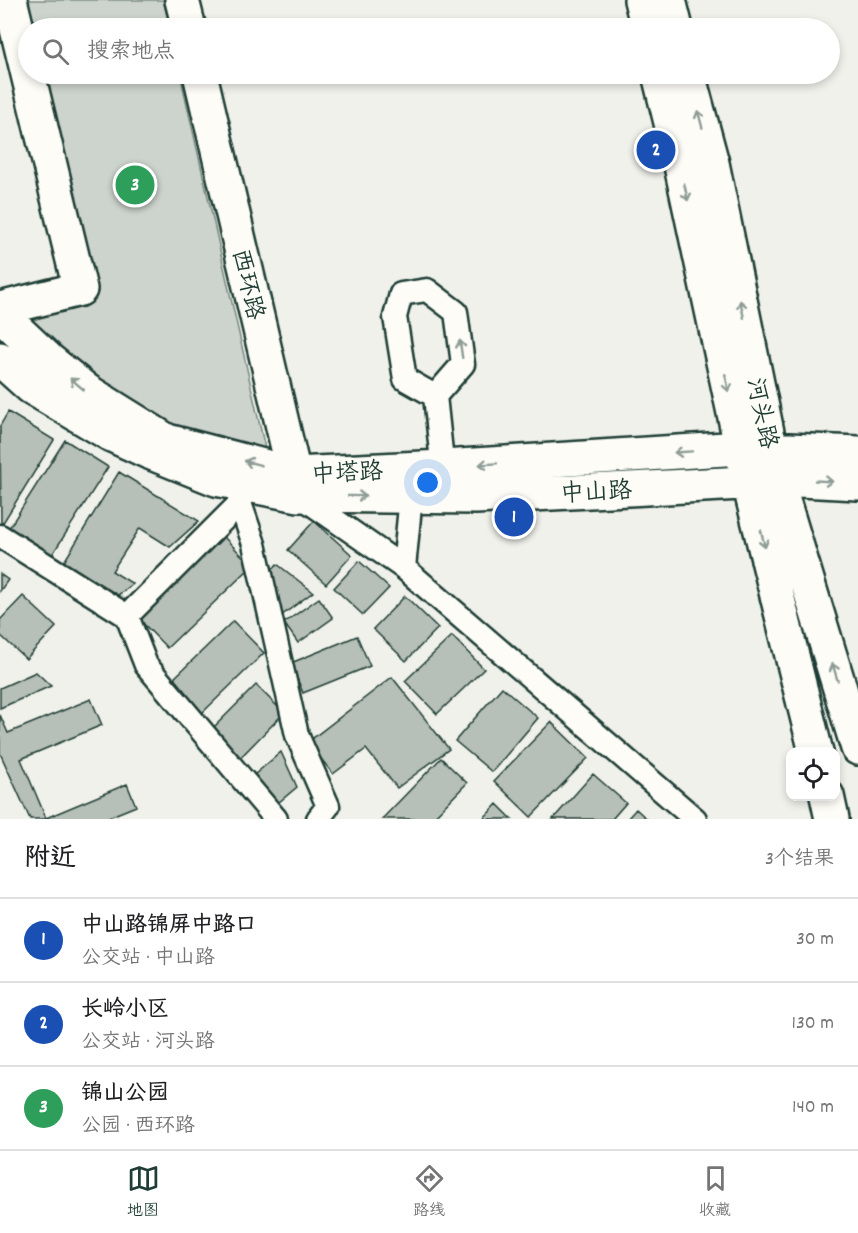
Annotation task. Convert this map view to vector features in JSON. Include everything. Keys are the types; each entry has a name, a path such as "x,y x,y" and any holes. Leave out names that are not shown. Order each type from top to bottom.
{"main road":[{"path":"10,0 18,33"},
{"path":"182,0 186,18"},
{"path":"641,0 646,18"},
{"path":"669,0 674,18"},
{"path":"0,309 80,289 30,84"},
{"name":"西环路","path":"202,84 296,485"},
{"name":"河头路","path":"661,84 756,448"},
{"name":"河头路","path":"691,84 712,163 756,448 815,747"},
{"name":"中塔路","path":"0,314 50,361 87,391 167,441 296,485"},
{"name":"中塔路","path":"0,359 31,387 110,434 216,479 244,494 296,485 444,482 756,448 858,453"},
{"name":"中山路","path":"296,485 411,496 444,482 476,497 800,480 858,483"},
{"name":"河头路","path":"763,482 858,748"},
{"path":"828,801 832,819"}],"street":[{"path":"435,396 444,482"},
{"path":"296,485 404,568 695,819"},
{"path":"127,616 244,494"},
{"path":"244,494 297,735 328,806 318,819"},
{"path":"404,568 411,496"},
{"path":"0,536 127,616 146,665 276,819"}],"shaded area":[{"path":"23,0 163,0 168,18 28,18"},
{"path":"42,84 182,84 267,457 203,442 106,391 24,317 91,296"}],"building":[{"path":"8,412 54,440 1,526 0,426"},
{"path":"65,440 108,467 52,555 9,528"},
{"path":"119,472 199,521 170,547 140,528 112,571 133,584 115,597 62,565"},
{"path":"314,521 352,555 326,584 288,550"},
{"path":"222,535 252,566 167,648 137,617"},
{"path":"359,561 389,588 363,615 334,588"},
{"path":"277,564 313,592 281,616 270,573"},
{"path":"0,574 8,580 0,591"},
{"path":"23,596 56,627 26,659 0,635 0,620"},
{"path":"405,596 438,628 406,661 373,629"},
{"path":"319,598 333,618 298,643 284,623"},
{"path":"233,621 264,653 201,714 170,682"},
{"path":"357,636 370,666 303,693 291,663"},
{"path":"452,636 484,669 437,714 405,681"},
{"path":"36,672 51,686 0,708 0,688"},
{"path":"392,677 449,749 397,788 366,749 333,774 308,742"},
{"path":"256,685 284,713 237,761 208,733"},
{"path":"502,687 538,718 492,772 455,741"},
{"path":"91,699 102,725 21,759 46,818 127,784 136,806 104,819 30,819 0,753 0,715 8,733"},
{"path":"551,722 588,758 531,817 494,781"},
{"path":"281,752 297,787 278,803 254,775"},
{"path":"441,758 467,783 432,819 382,819"},
{"path":"593,774 626,803 612,819 553,819"},
{"path":"497,804 512,819 483,819"},
{"path":"636,809 647,819 627,819"}],"place":[{"name":"长岭小区","path":"656,150"},
{"name":"锦山公园","path":"135,185"},
{"name":"中山路锦屏中路口","path":"514,517"}]}
